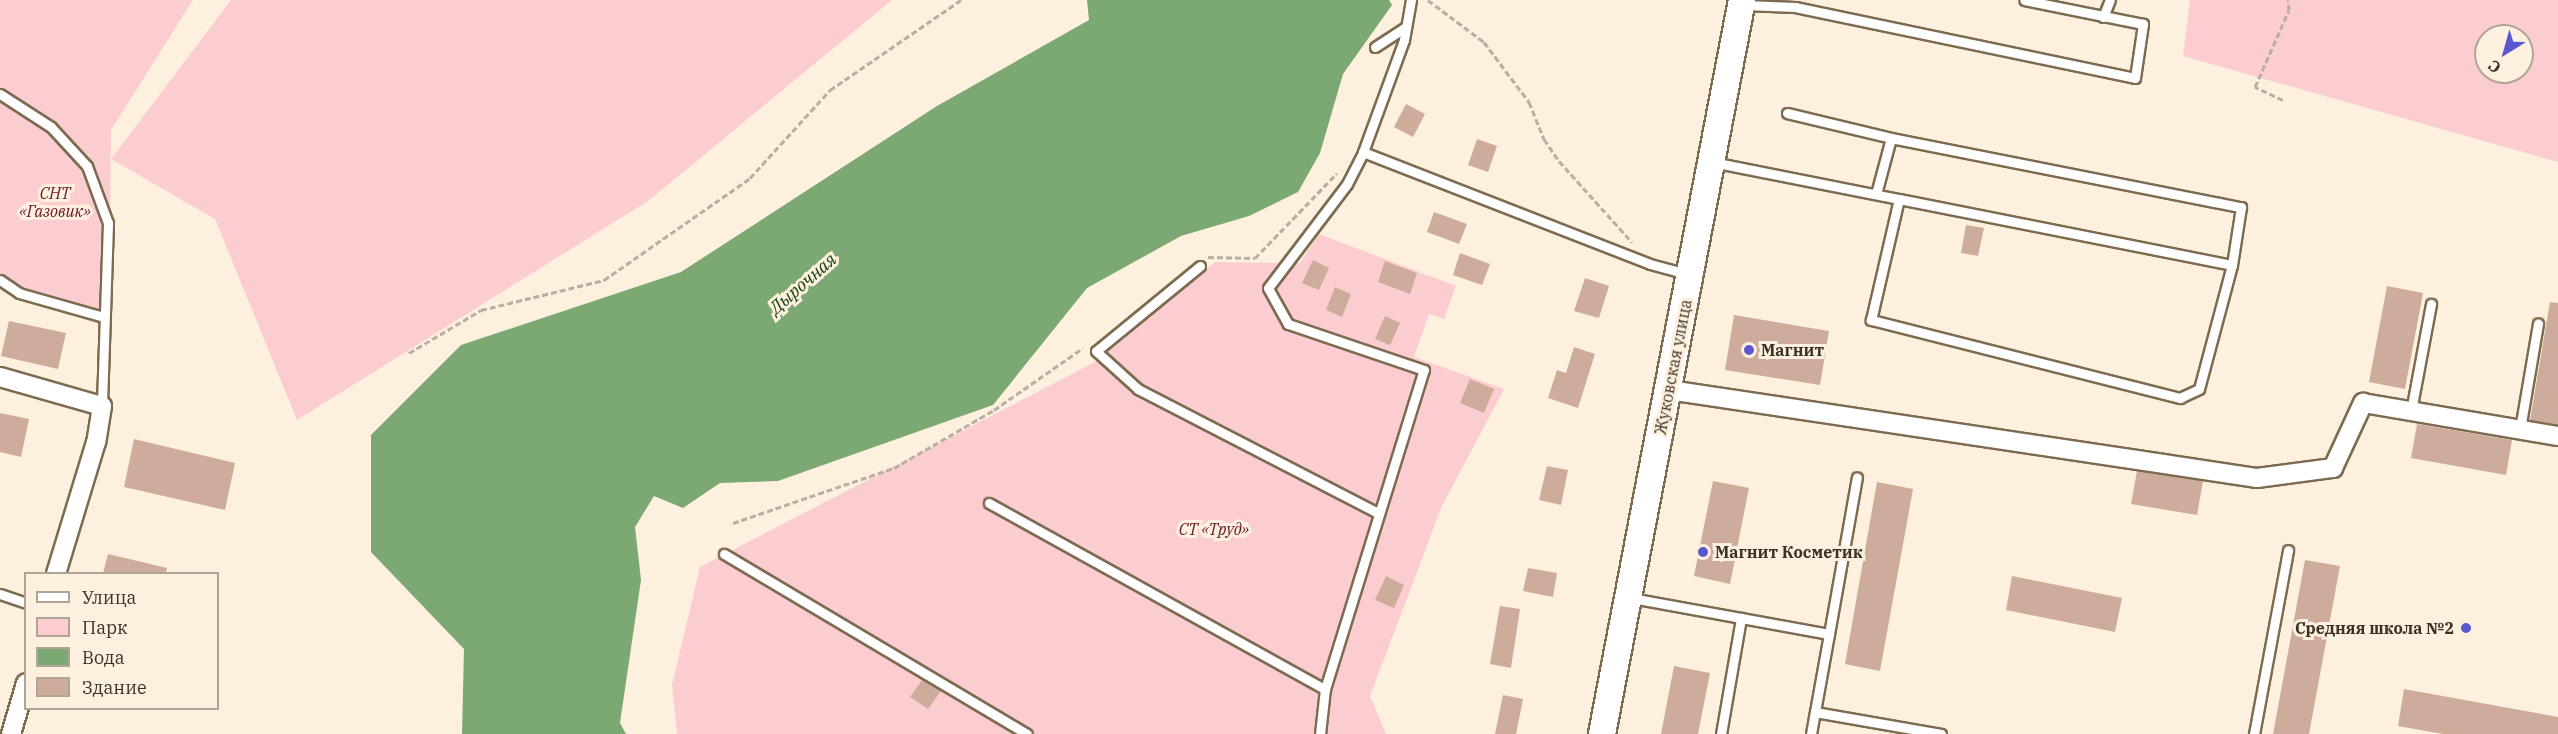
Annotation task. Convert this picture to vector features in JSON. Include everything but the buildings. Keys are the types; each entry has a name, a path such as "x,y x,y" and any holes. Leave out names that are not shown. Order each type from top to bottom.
{"main road":[{"name":"Жуковская улица","path":"1602,734 1627,597 1670,390 1742,2"}],"street":[{"path":"0,377 102,406 96,442 56,572"},
{"path":"1670,390 2257,478 2333,468 2363,403 2558,435"},
{"path":"11,734 24,690"}],"lane":[{"path":"1320,734 1325,689 1424,370 1288,324 1268,288 1347,184 1363,152 1406,27 1411,0"},
{"path":"1742,2 1795,7 2135,78 2143,24 2024,0"},
{"path":"2103,17 2110,0"},
{"path":"1375,47 1406,27"},
{"path":"0,93 51,127 87,166 108,223 102,406"},
{"path":"1787,113 1891,138 2241,207 2232,265 2199,388 2180,398 1871,320 1899,199"},
{"path":"1876,194 1891,138"},
{"path":"1363,152 1650,264 1690,274"},
{"path":"1712,162 2232,265"},
{"path":"1201,262 1096,351 1138,389 1378,513"},
{"path":"0,280 19,293 104,317"},
{"path":"2411,411 2431,304"},
{"path":"2520,429 2538,324"},
{"path":"1811,734 1857,477"},
{"path":"989,503 1325,689"},
{"path":"2254,734 2288,550"},
{"path":"724,554 1027,734"},
{"path":"0,594 24,602"},
{"path":"1627,597 1829,634"},
{"path":"1721,734 1742,618"},
{"path":"1815,712 1941,734"}],"path":[{"path":"409,353 481,310 604,280 750,178 830,90 961,0"},
{"path":"1428,0 1484,42 1529,102 1544,139 1559,161 1594,196 1650,264"},
{"path":"2283,100 2255,87 2289,10 2288,0"},
{"path":"1201,262 1255,258 1341,169"},
{"path":"733,523 894,468 994,410 1091,342"}],"green space":[{"name":"СНТ «Газовик»","path":"0,0 193,0 111,130 109,329 0,281"},
{"path":"231,0 892,0 648,201 297,420 215,219 111,159"},
{"path":"2190,0 2558,0 2558,162 2183,56"},
{"name":"СТ «Труд»","path":"1319,234 1456,286 1444,319 1429,314 1414,357 1504,389 1442,506 1370,696 1386,734 677,734 672,685 700,567 1095,362 1215,262 1300,263"}],"water":[{"name":"Дырочная","path":"1087,0 1389,0 1392,5 1343,74 1320,153 1298,192 1249,216 1181,236 1087,288 993,405 778,481 720,483 683,508 654,496 635,527 641,580 620,723 626,734 462,734 464,649 371,552 371,435 461,345 681,272 937,106 1089,20"}],"place":[{"name":"Магнит","path":"1749,350"},
{"name":"Магнит Косметик","path":"1703,552"},
{"name":"Средняя школа №2","path":"2466,628"}]}
